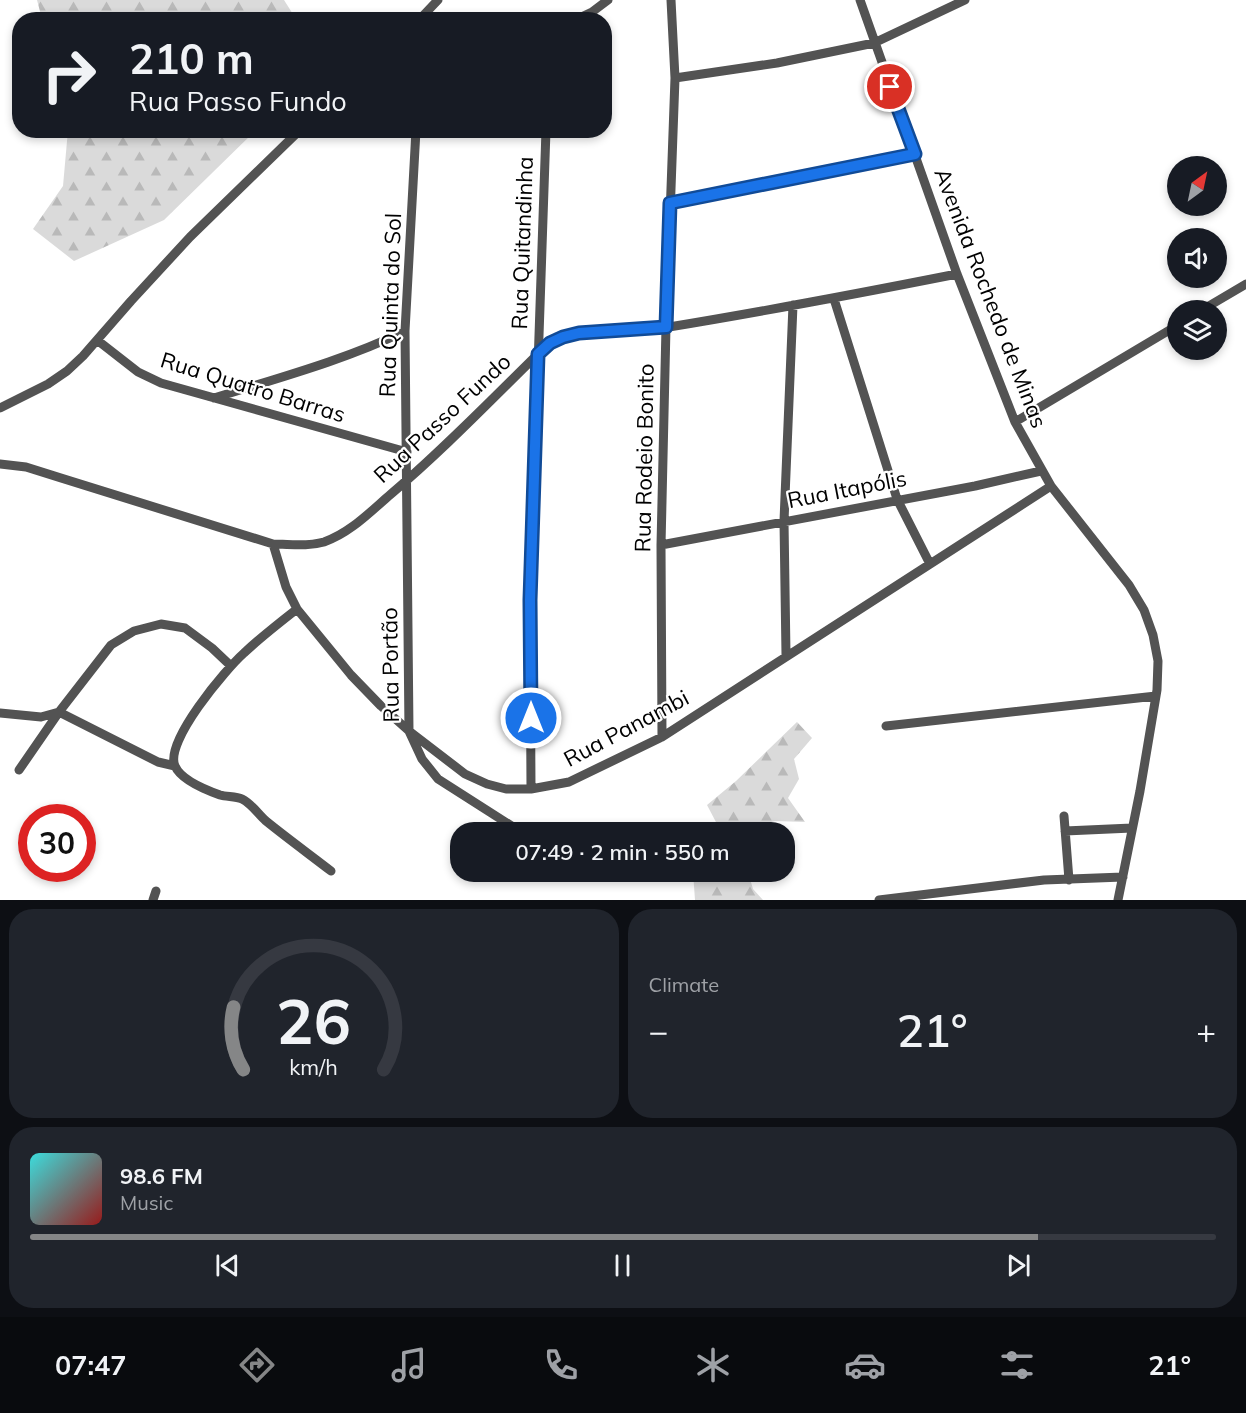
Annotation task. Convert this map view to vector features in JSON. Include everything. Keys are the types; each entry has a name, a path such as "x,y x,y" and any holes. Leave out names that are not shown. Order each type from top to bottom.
{"street":[{"path":"427,12 438,0"},
{"path":"592,12 608,0"},
{"name":"Rua Rodeio Bonito","path":"662,737 661,545 675,78 671,0"},
{"name":"Avenida Rochedo de Minas","path":"860,0 957,274 1015,422 1051,486 1129,585 1144,610 1153,635 1158,661 1156,696 1118,900"},
{"path":"675,78 777,63 874,43 965,0"},
{"path":"0,408 48,384 67,371 190,237 292,138"},
{"name":"Rua Quinta do Sol","path":"407,481 405,331 416,138"},
{"name":"Rua Quitandinha","path":"531,789 530,600 546,138"},
{"path":"670,203 915,154"},
{"name":"Rua Passo Fundo","path":"0,464 26,467 273,544 306,545 323,542 344,532 407,481 538,354 550,343 563,337 579,333 666,327 834,299 957,274"},
{"path":"1219,300 1246,284"},
{"path":"834,299 897,499 930,564"},
{"path":"786,656 784,521 793,305"},
{"path":"214,398 307,369 381,343 405,331"},
{"path":"1015,422 1167,332"},
{"name":"Rua Quatro Barras","path":"97,340 138,372 161,383 407,453"},
{"name":"Rua Itapólis","path":"661,545 975,486 1041,471"},
{"name":"Rua Portão","path":"407,481 409,731 422,759 438,779 505,822"},
{"name":"Rua Panambi","path":"273,544 286,587 297,609 351,675 409,731 465,774 487,784 506,789 531,789 569,782 662,737 1051,486"},
{"path":"297,609 231,666 200,704 175,745 172,756 180,773 209,791 243,800 263,819 331,871"},
{"path":"19,770 59,712 111,645 134,631 161,624 185,628 231,666"},
{"path":"886,726 1156,696"},
{"path":"0,713 41,717 59,712 158,762 175,766"},
{"path":"1064,816 1070,879"},
{"path":"1065,831 1132,828"},
{"path":"879,900 1044,880 1123,877"}],"green space":[{"path":"37,0 284,0 292,12 40,12"},
{"path":"67,138 248,138 164,220 74,261 33,229 63,186"},
{"path":"797,722 812,738 794,759 799,779 788,798 805,822 716,822 707,805 736,781"},
{"path":"694,882 751,882 753,889 763,900 695,900"}],"route":[{"path":"531,718 530,600 538,354 550,343 579,333 666,327 670,203 915,154 890,87"}]}
